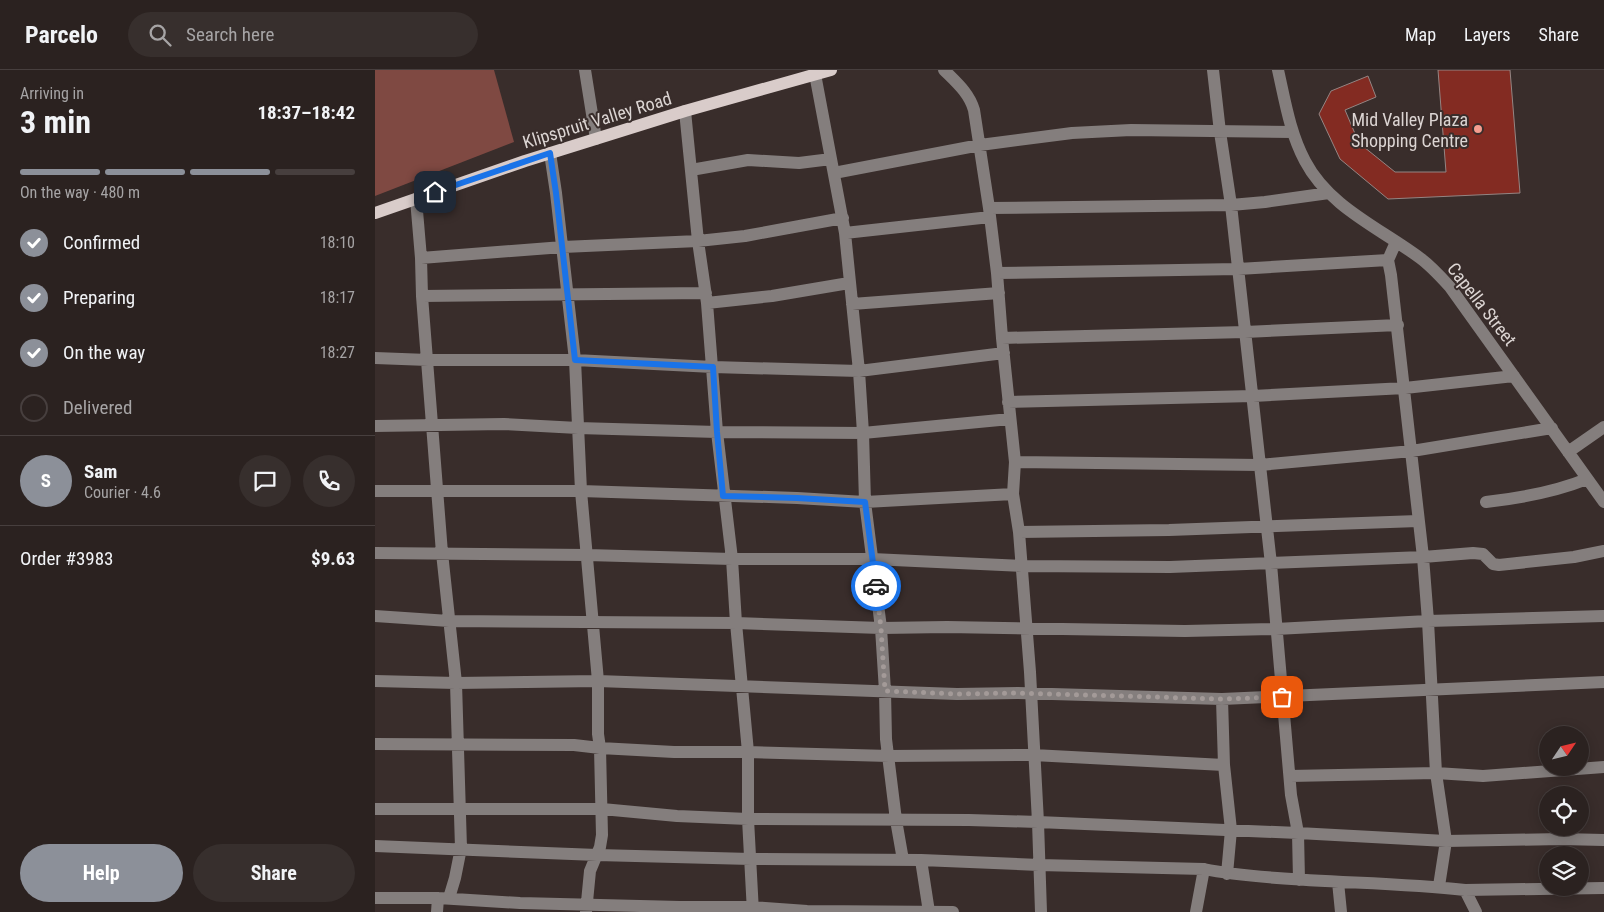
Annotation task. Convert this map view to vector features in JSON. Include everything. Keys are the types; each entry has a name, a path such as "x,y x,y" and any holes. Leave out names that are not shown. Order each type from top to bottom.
{"main road":[{"name":"Klipspruit Valley Road","path":"375,213 550,153 685,111 831,70"}],"street":[{"path":"585,70 596,139"},
{"path":"944,70 967,93 971,100 980,145 997,273 1009,419 1015,462 1013,494 1022,566 1038,822 1041,912"},
{"path":"1213,70 1239,269 1271,564 1291,795 1298,833 1299,880"},
{"name":"Capella Street","path":"1278,70 1293,132 1308,166 1316,178 1342,205 1437,272 1450,286 1604,502"},
{"path":"815,74 845,233 859,371 865,502 881,628 887,739 896,820 903,860"},
{"path":"685,111 698,241 707,298 717,432 723,496 732,559 736,623 743,686 753,910"},
{"path":"834,173 980,145 1072,133 1121,130 1293,132"},
{"path":"550,153 563,247 575,360 581,491 598,681 598,734 602,809 601,839 590,871 586,908"},
{"path":"691,170 748,160 799,163 831,159"},
{"path":"845,233 990,213 1265,202 1329,193"},
{"path":"416,198 442,554 456,683 461,810 461,848 455,878 437,912"},
{"path":"421,258 563,247 698,241 745,236 843,218"},
{"path":"1396,242 1388,260 1398,325 1423,558 1436,773 1446,841 1439,886"},
{"path":"997,273 1239,269 1388,260"},
{"path":"422,296 568,293 707,298 772,296 849,284"},
{"path":"852,304 999,294"},
{"path":"1002,338 1245,332 1398,325"},
{"path":"375,358 575,360 713,367 859,371 1004,353"},
{"path":"1008,402 1253,396 1405,388 1514,376"},
{"path":"375,426 504,424 717,432 863,433 1009,419"},
{"path":"1568,452 1604,427"},
{"path":"1015,462 1260,465 1412,451 1551,428"},
{"path":"1486,502 1512,500 1565,488 1587,479"},
{"path":"375,491 581,491 865,502 1013,494"},
{"path":"1019,532 1169,530 1418,521"},
{"path":"375,553 587,555 732,559 872,559 1022,566 1170,568 1423,558 1479,553 1486,556 1493,564 1499,565 1574,557 1604,550"},
{"path":"375,616 449,621 736,623 881,628 947,626 1185,631 1604,616"},
{"path":"375,681 456,683 598,681 957,694 1222,699 1604,682"},
{"path":"1222,699 1224,765 1231,830 1227,874"},
{"path":"375,744 574,745 675,752 889,756 1033,755 1224,765"},
{"path":"1290,776 1436,773 1483,776 1604,767"},
{"path":"375,809 602,809 677,816 748,819 1038,822 1446,841 1604,840"},
{"path":"375,846 597,855 751,859 921,860 1204,869 1227,874 1299,880 1439,886 1465,890 1604,888"},
{"path":"921,860 929,911"},
{"path":"1197,912 1204,869"},
{"path":"1338,882 1341,912"},
{"path":"1465,890 1476,912"},
{"path":"375,898 443,898 586,908 680,907 807,911 953,912"}],"shaded area":[{"path":"375,70 494,70 514,142 375,196"}],"building":[{"name":"Mid Valley Plaza Shopping Centre","path":"1438,70 1510,70 1520,193 1388,199 1340,159 1319,114 1331,91 1368,76 1376,97 1345,110 1359,143 1395,172 1446,172"}],"way so far":[{"path":"876,586 885,691 1222,699 1282,697"}],"place":[{"name":"Mid Valley Plaza Shopping Centre","path":"1478,129"}],"route":[{"path":"435,192 550,153 575,360 713,367 723,496 865,502 876,586"}]}
